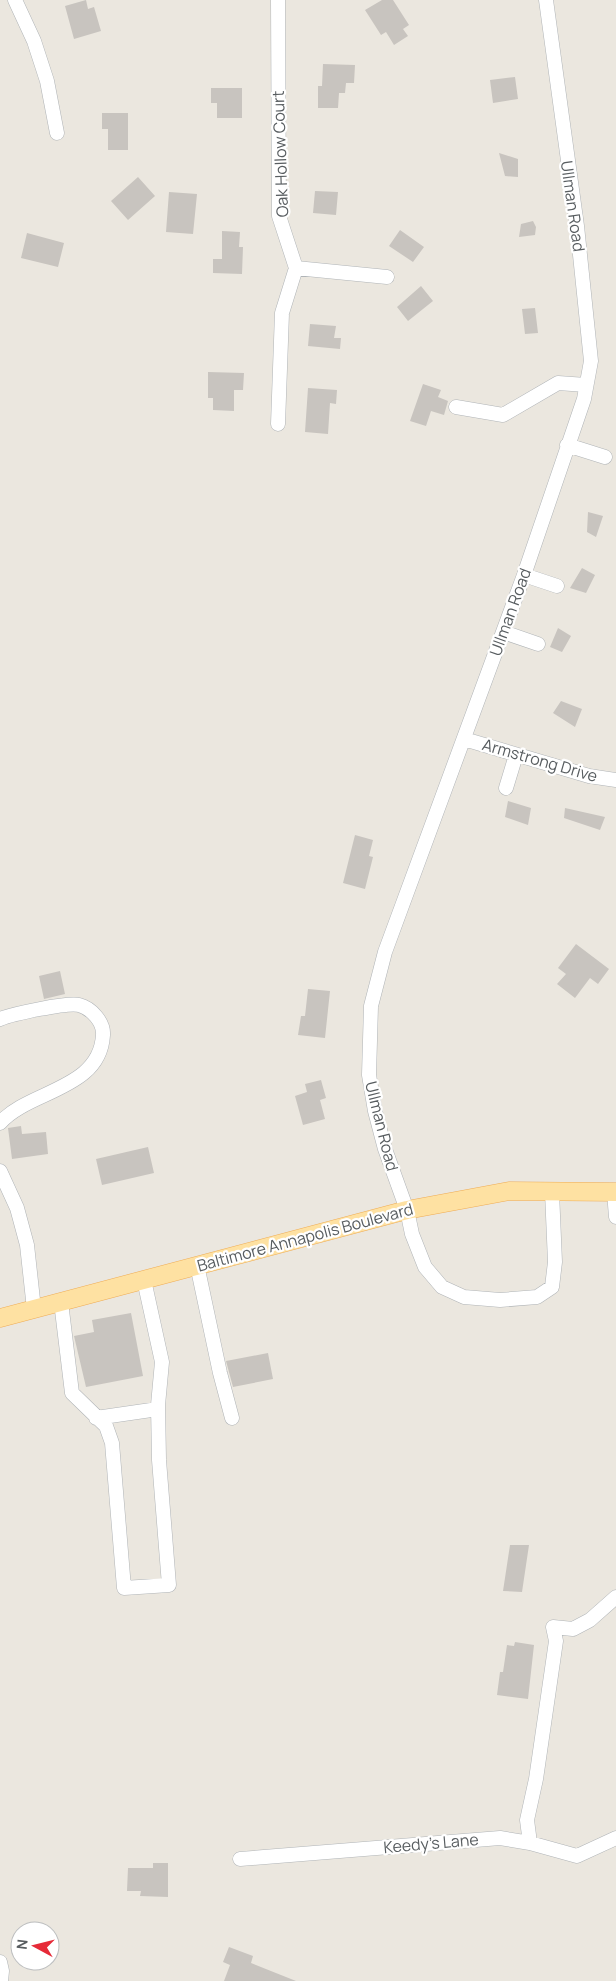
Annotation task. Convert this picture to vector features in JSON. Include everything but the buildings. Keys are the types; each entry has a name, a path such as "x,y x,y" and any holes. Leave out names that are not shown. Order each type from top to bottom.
{"main road":[{"name":"Baltimore Annapolis Boulevard","path":"0,1318 406,1210 509,1191 615,1192"}],"street":[{"path":"15,0 37,49 47,81 57,133"},
{"name":"Oak Hollow Court","path":"278,0 279,216 296,268"},
{"name":"Ullman Road","path":"546,0 577,226 591,361 586,385 524,575 385,952 372,1006 369,1075 375,1110 412,1234 425,1267 442,1288 464,1297 500,1300 537,1297 552,1287 555,1262 552,1192"},
{"path":"278,424 282,314 296,268 387,277"},
{"path":"456,407 504,415 558,383 586,385"},
{"path":"567,445 604,458"},
{"path":"524,575 557,586"},
{"path":"503,632 538,644"},
{"name":"Armstrong Drive","path":"464,739 589,776 616,780"},
{"path":"506,788 516,755"},
{"path":"0,1019 61,1006 81,1005 97,1017 102,1025 103,1035 99,1052 92,1065 76,1079 18,1108 0,1123"},
{"path":"0,1171 17,1208 27,1244 34,1309"},
{"path":"615,1192 616,1217"},
{"path":"197,1265 220,1373 232,1418"},
{"path":"61,1302 72,1393 106,1426 112,1443 124,1588 169,1585 159,1460 158,1409 162,1362 144,1280"},
{"path":"96,1418 158,1409"},
{"path":"530,1843 527,1820 536,1779 556,1641 553,1627 573,1629 590,1620 616,1597"},
{"name":"Keedy's Lane","path":"240,1859 500,1838 530,1843 577,1856 616,1838"},
{"path":"0,1962 2,1971 1,1981"}]}
